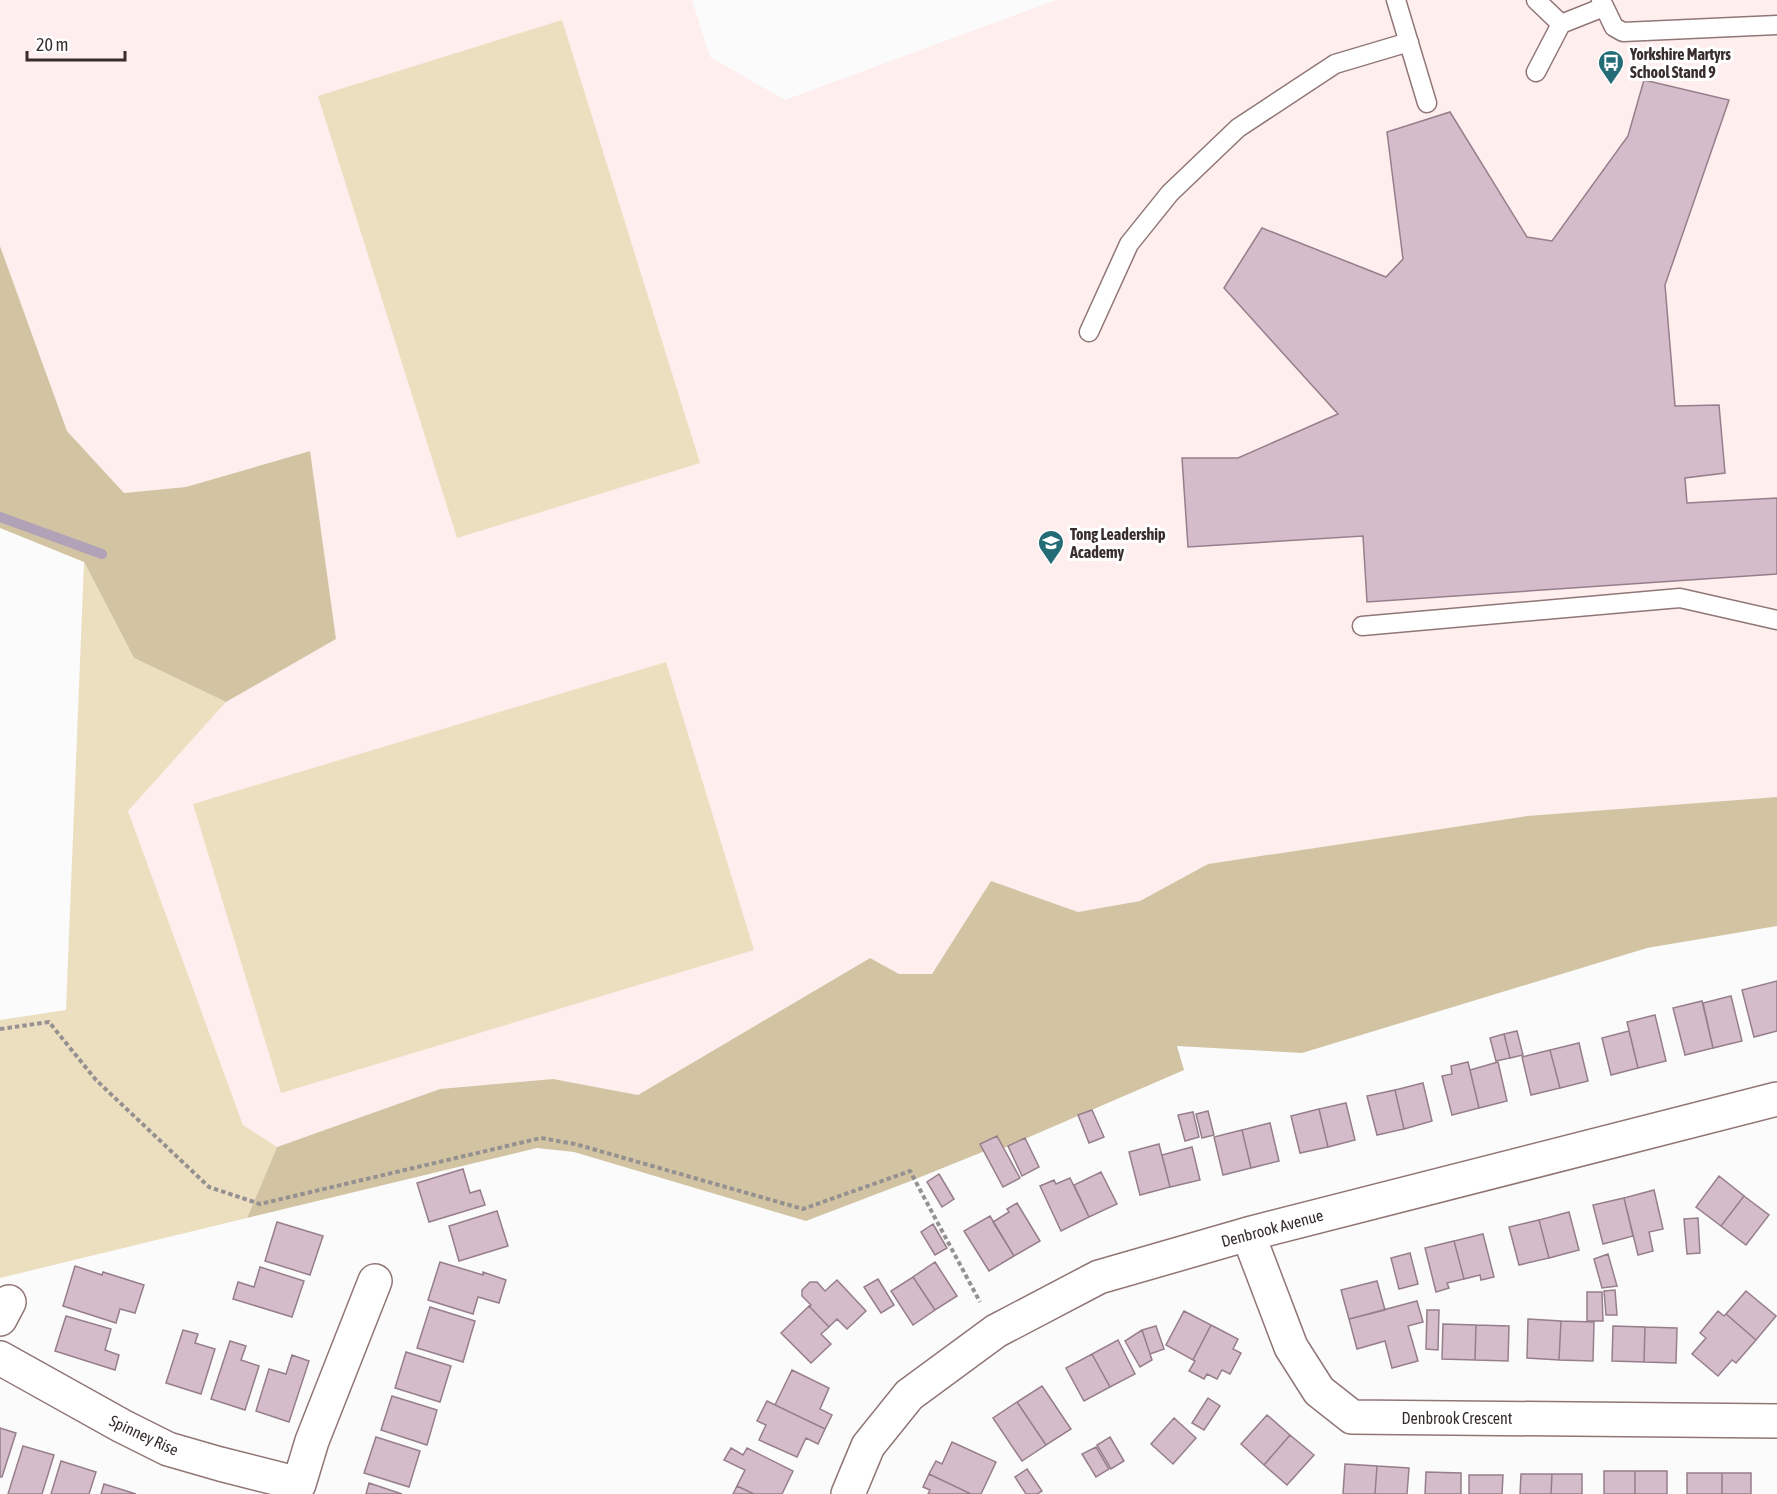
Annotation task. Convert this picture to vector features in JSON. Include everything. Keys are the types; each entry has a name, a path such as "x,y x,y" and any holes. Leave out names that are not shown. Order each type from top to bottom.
{"street":[{"name":"Denbrook Avenue","path":"848,1494 868,1446 909,1395 996,1331 1099,1277 1248,1234 1777,1099"},
{"name":"Denbrook Crescent","path":"1248,1234 1291,1347 1319,1391 1352,1417 1777,1420"},
{"name":"Spinney Rise","path":"0,1358 168,1449 299,1489 312,1441 375,1281"}],"lane":[{"path":"1395,0 1427,103"},
{"path":"1536,0 1562,24"},
{"path":"1536,72 1562,24 1603,4 1614,27 1623,32 1777,25"},
{"path":"1089,332 1128,244 1170,193 1238,128 1335,64 1408,42"},
{"path":"1362,626 1680,598 1777,620"}],"path":[{"path":"0,1029 49,1022 96,1080 209,1187 260,1204 541,1138 575,1144 803,1209 910,1171 996,1331"}],"shaded area":[{"name":"Tong Leadership Academy","path":"0,0 692,0 710,57 785,100 1056,0 1777,0 1777,797 1527,816 1208,864 1140,901 1078,912 991,881 932,974 899,974 869,958 638,1095 553,1079 440,1089 277,1147 243,1125 128,811 226,702 336,639 309,451 186,487 124,493 67,431 0,246"},
{"path":"562,20 700,463 457,538 318,96"},
{"path":"0,246 67,431 124,493 186,487 310,451 336,639 226,702 134,658 84,562 0,528"},
{"path":"84,562 134,658 226,702 128,811 243,1125 277,1147 247,1218 0,1278 0,1020 66,1010"},
{"path":"666,662 754,950 281,1093 193,804"},
{"path":"1777,797 1777,926 1647,948 1302,1053 1177,1046 1184,1070 1004,1148 997,1136 981,1144 985,1151 806,1221 574,1152 537,1148 247,1218 277,1147 440,1089 553,1079 638,1095 870,958 899,974 932,974 991,881 1078,912 1140,901 1208,864 1527,816"}],"building":[{"path":"1644,80 1729,100 1665,285 1675,406 1719,405 1725,473 1685,478 1687,503 1777,498 1777,574 1367,602 1363,536 1188,547 1182,458 1238,458 1338,414 1224,288 1262,228 1386,277 1403,259 1387,132 1450,112 1527,237 1552,241 1628,136"},
{"path":"1777,981 1777,1031 1754,1037 1742,990"},
{"path":"1731,996 1742,1041 1713,1048 1703,1003"},
{"path":"1702,1001 1713,1048 1685,1055 1673,1008"},
{"path":"1655,1015 1666,1061 1638,1068 1627,1022"},
{"path":"1517,1031 1523,1055 1510,1058 1504,1034"},
{"path":"1629,1031 1638,1068 1611,1075 1602,1038"},
{"path":"1504,1034 1510,1058 1496,1061 1490,1038"},
{"path":"1579,1043 1588,1081 1560,1088 1550,1050"},
{"path":"1550,1050 1560,1088 1531,1095 1522,1057"},
{"path":"1468,1062 1479,1108 1452,1115 1442,1076 1452,1074 1451,1066"},
{"path":"1498,1062 1507,1101 1479,1108 1470,1070"},
{"path":"1423,1083 1432,1121 1404,1129 1395,1090"},
{"path":"1395,1090 1404,1129 1377,1135 1367,1096"},
{"path":"1346,1103 1355,1140 1328,1147 1319,1109"},
{"path":"1319,1109 1328,1147 1300,1153 1291,1116"},
{"path":"1092,1110 1104,1137 1089,1143 1078,1115"},
{"path":"1208,1111 1214,1135 1202,1138 1196,1114"},
{"path":"1193,1112 1199,1137 1185,1141 1178,1115"},
{"path":"1270,1123 1279,1161 1251,1168 1242,1130"},
{"path":"1242,1130 1251,1168 1223,1175 1214,1137"},
{"path":"997,1136 1020,1178 1003,1187 980,1144"},
{"path":"1025,1138 1039,1167 1022,1176 1008,1146"},
{"path":"1159,1144 1170,1187 1140,1195 1129,1152"},
{"path":"1192,1147 1200,1180 1170,1187 1162,1155"},
{"path":"463,1169 470,1193 480,1190 485,1205 429,1222 417,1183"},
{"path":"1101,1172 1117,1204 1089,1217 1074,1185"},
{"path":"939,1174 954,1199 942,1207 927,1182"},
{"path":"1719,1176 1744,1196 1721,1226 1696,1207"},
{"path":"1070,1178 1089,1217 1061,1231 1040,1186 1054,1180 1056,1184"},
{"path":"1654,1190 1663,1229 1649,1232 1653,1251 1638,1255 1624,1198"},
{"path":"1744,1196 1769,1215 1746,1245 1721,1226"},
{"path":"1624,1198 1633,1236 1603,1244 1593,1205"},
{"path":"1017,1203 1040,1241 1014,1256 993,1222 1009,1212 1007,1209"},
{"path":"497,1211 508,1246 459,1261 449,1226"},
{"path":"1569,1212 1579,1250 1549,1258 1539,1220"},
{"path":"990,1216 1014,1256 989,1271 964,1231"},
{"path":"1698,1218 1700,1253 1687,1254 1684,1219"},
{"path":"1539,1220 1549,1258 1519,1265 1509,1227"},
{"path":"277,1222 323,1236 310,1275 265,1261"},
{"path":"933,1224 947,1248 935,1255 921,1232"},
{"path":"1483,1234 1494,1277 1481,1280 1480,1275 1464,1279 1454,1241"},
{"path":"1454,1241 1464,1279 1447,1283 1449,1288 1436,1292 1425,1248"},
{"path":"1410,1253 1418,1284 1399,1289 1391,1258"},
{"path":"1608,1254 1617,1286 1602,1288 1594,1259"},
{"path":"440,1262 506,1280 499,1303 478,1297 473,1314 428,1300"},
{"path":"935,1262 957,1296 935,1310 913,1277"},
{"path":"75,1266 144,1285 135,1313 120,1309 116,1323 63,1306"},
{"path":"260,1267 304,1281 292,1317 233,1299 238,1282 254,1287"},
{"path":"913,1277 935,1310 913,1325 891,1291"},
{"path":"878,1279 894,1305 881,1313 864,1287"},
{"path":"837,1280 866,1311 847,1329 837,1319 829,1327 802,1296 802,1290 810,1282 817,1282 825,1291"},
{"path":"1377,1281 1385,1310 1349,1319 1341,1290"},
{"path":"1615,1290 1617,1315 1606,1315 1604,1291"},
{"path":"1746,1291 1776,1316 1756,1340 1726,1314"},
{"path":"1587,1292 1602,1292 1603,1321 1587,1321"},
{"path":"1417,1301 1423,1322 1408,1326 1418,1361 1392,1368 1385,1341 1357,1349 1349,1319"},
{"path":"809,1306 829,1327 821,1334 831,1344 811,1363 781,1333"},
{"path":"430,1307 475,1321 463,1362 417,1348"},
{"path":"1427,1310 1439,1310 1438,1350 1426,1349"},
{"path":"1184,1311 1211,1325 1193,1360 1166,1345"},
{"path":"1718,1311 1724,1316 1726,1314 1756,1340 1736,1363 1732,1360 1718,1376 1692,1354 1706,1338 1700,1333"},
{"path":"66,1316 111,1329 105,1350 119,1355 115,1370 55,1351"},
{"path":"1528,1319 1561,1321 1559,1360 1527,1358"},
{"path":"1561,1321 1594,1322 1593,1361 1559,1360"},
{"path":"1443,1324 1476,1325 1475,1360 1442,1359"},
{"path":"1211,1325 1238,1339 1233,1349 1241,1353 1230,1374 1222,1370 1217,1379 1207,1374 1204,1379 1189,1371"},
{"path":"1476,1325 1509,1326 1508,1361 1475,1360"},
{"path":"1156,1326 1164,1349 1150,1354 1142,1330"},
{"path":"1613,1326 1645,1327 1644,1362 1612,1361"},
{"path":"1645,1327 1677,1328 1676,1363 1644,1362"},
{"path":"183,1330 198,1334 195,1343 215,1349 201,1394 166,1383"},
{"path":"1142,1330 1152,1360 1140,1367 1125,1341"},
{"path":"1118,1340 1135,1374 1110,1387 1092,1354"},
{"path":"230,1341 246,1346 241,1360 259,1366 245,1410 211,1399"},
{"path":"406,1352 451,1366 440,1402 395,1388"},
{"path":"1092,1354 1110,1387 1084,1401 1066,1368"},
{"path":"292,1355 309,1361 289,1422 256,1411 269,1369 286,1374"},
{"path":"792,1370 829,1388 820,1409 832,1415 825,1429 775,1405"},
{"path":"1042,1386 1071,1429 1046,1445 1017,1402"},
{"path":"392,1396 437,1410 427,1445 381,1430"},
{"path":"1208,1398 1220,1406 1204,1430 1192,1423"},
{"path":"767,1401 825,1429 818,1444 806,1438 797,1457 759,1440 766,1425 757,1421"},
{"path":"1017,1402 1046,1445 1022,1461 993,1418"},
{"path":"1267,1415 1290,1435 1264,1465 1241,1444"},
{"path":"1174,1418 1196,1438 1173,1464 1151,1444"},
{"path":"0,1428 16,1433 2,1477 0,1477"},
{"path":"1290,1435 1314,1455 1287,1485 1264,1465"},
{"path":"376,1437 420,1451 409,1487 364,1473"},
{"path":"1110,1437 1124,1461 1111,1469 1097,1445"},
{"path":"952,1442 996,1462 981,1494 971,1494 929,1474 936,1461 942,1464"},
{"path":"23,1446 54,1455 42,1494 8,1494"},
{"path":"1096,1447 1109,1469 1096,1477 1082,1454"},
{"path":"731,1448 743,1455 747,1448 793,1471 782,1494 754,1494 737,1486 745,1470 724,1460"},
{"path":"61,1461 96,1472 89,1494 51,1494"},
{"path":"1345,1464 1377,1466 1375,1494 1343,1494"},
{"path":"1377,1466 1409,1468 1407,1494 1375,1494"},
{"path":"1027,1469 1042,1491 1037,1494 1026,1494 1015,1477"},
{"path":"1604,1471 1635,1471 1635,1494 1604,1494"},
{"path":"1635,1471 1667,1471 1667,1494 1635,1494"},
{"path":"1426,1472 1461,1473 1461,1494 1425,1494"},
{"path":"1687,1473 1722,1473 1722,1494 1687,1494"},
{"path":"1722,1473 1751,1473 1751,1494 1722,1494"},
{"path":"929,1474 971,1494 928,1494 930,1490 923,1487"},
{"path":"1521,1474 1552,1474 1551,1494 1520,1494"},
{"path":"1552,1474 1582,1474 1582,1494 1551,1494"},
{"path":"1469,1475 1503,1475 1502,1494 1469,1494"},
{"path":"369,1483 402,1494 366,1494"},
{"path":"104,1484 136,1494 101,1494"},
{"path":"737,1486 754,1494 733,1494"}],"waterway":[{"path":"0,517 102,554"}],"place":[{"name":"Yorkshire Martyrs School Stand 9","path":"1611,86"},
{"name":"Tong Leadership Academy","path":"1051,566"}]}
